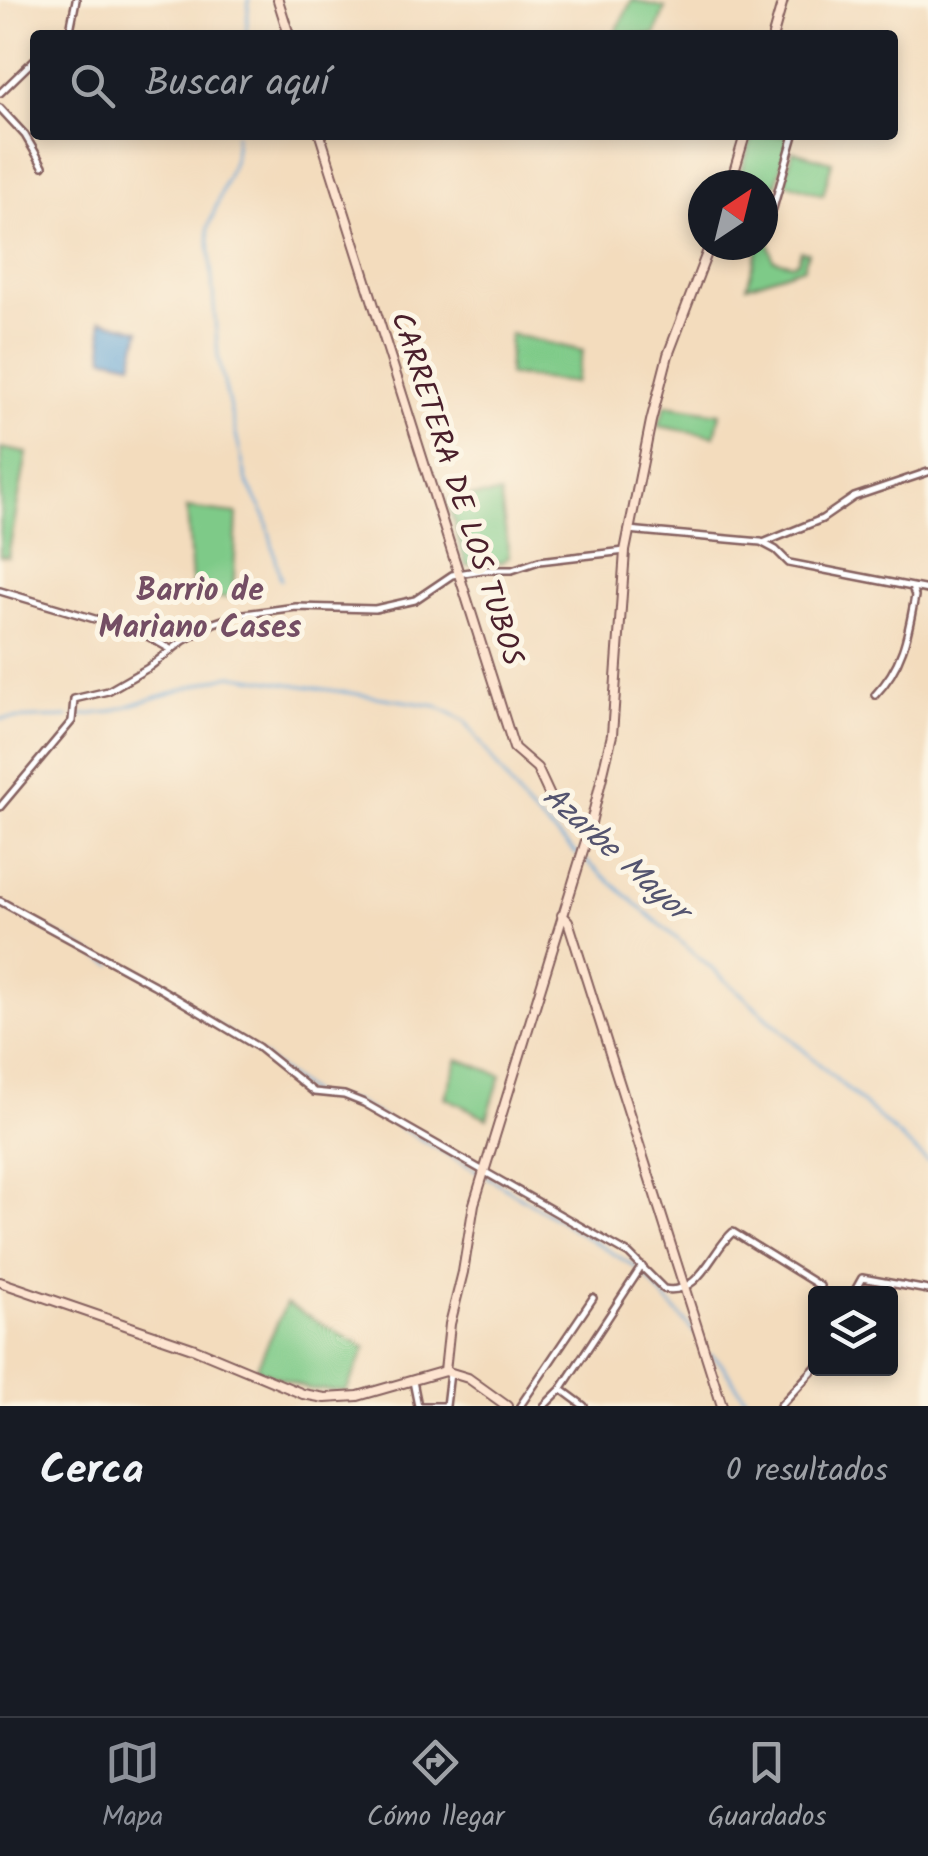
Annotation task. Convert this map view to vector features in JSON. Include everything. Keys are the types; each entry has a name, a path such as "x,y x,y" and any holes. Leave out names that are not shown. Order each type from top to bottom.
{"main road":[{"path":"278,0 287,30"},
{"path":"775,30 784,0"},
{"name":"CARRETERA DE LOS TUBOS","path":"322,140 514,748 537,768 559,808 589,830"},
{"path":"734,170 744,140"},
{"path":"448,1371 450,1324 482,1173 589,830 612,735 628,530 668,355 704,260"},
{"path":"562,915 568,921 722,1406"},
{"path":"0,1282 195,1349 303,1394 342,1398 448,1371 468,1378 508,1406"}],"street":[{"path":"70,30 76,0"},
{"path":"0,92 30,65"},
{"path":"0,108 25,135 42,166"},
{"path":"778,191 793,140"},
{"path":"628,530 764,543 822,519 854,497 928,472"},
{"path":"764,543 788,563 928,590"},
{"path":"0,807 72,721 72,704 78,696 108,691 214,623 237,615 296,608 375,609 416,600 460,574 512,570 539,561 625,550"},
{"path":"875,695 895,671 904,652 915,596 912,587"},
{"path":"0,591 142,633 172,650"},
{"path":"0,901 154,985 258,1048 314,1092 344,1095 364,1103 629,1254 664,1289 684,1288 696,1281 733,1232 820,1286"},
{"path":"544,1406 561,1388 642,1266"},
{"path":"858,1286 862,1278 928,1290"},
{"path":"520,1406 593,1298"},
{"path":"413,1381 418,1406 446,1406 448,1371"},
{"path":"780,1406 808,1376"},
{"path":"561,1388 584,1406"}],"green space":[{"path":"632,0 665,8 657,30 617,30"},
{"path":"751,140 789,140 778,178 778,170 742,170"},
{"path":"793,151 832,162 823,195 784,182"},
{"path":"801,251 808,252 804,267 747,286 755,260 792,264 798,261"},
{"path":"510,334 583,351 575,383 508,375"},
{"path":"666,405 720,413 715,436 658,426"},
{"path":"1,448 27,453 8,557 0,556"},
{"path":"500,494 509,556 503,562 466,566 448,502"},
{"path":"187,508 237,514 233,597 193,598"},
{"path":"458,1059 501,1075 487,1118 445,1097"},
{"path":"286,1304 366,1348 346,1391 309,1389 256,1369"}],"water":[{"path":"101,320 140,330 132,363 104,357"}],"waterway":[{"path":"246,30 249,0"},
{"path":"236,140 234,159 208,228 218,357 247,482 265,515 281,580"},
{"name":"Azarbe Mayor","path":"76,716 108,712 230,675 437,706 465,721 526,807 578,855"},
{"name":"Azarbe Mayor","path":"0,719 68,717"},
{"name":"Azarbe Mayor","path":"585,860 928,1162"},
{"path":"0,904 113,965"},
{"path":"215,1024 314,1096 355,1102 479,1172"},
{"path":"486,1176 637,1268"},
{"path":"641,1271 695,1333"},
{"path":"710,1354 721,1363 751,1406"}],"district":[{"name":"Barrio de Mariano Cases","path":"200,610"}]}
